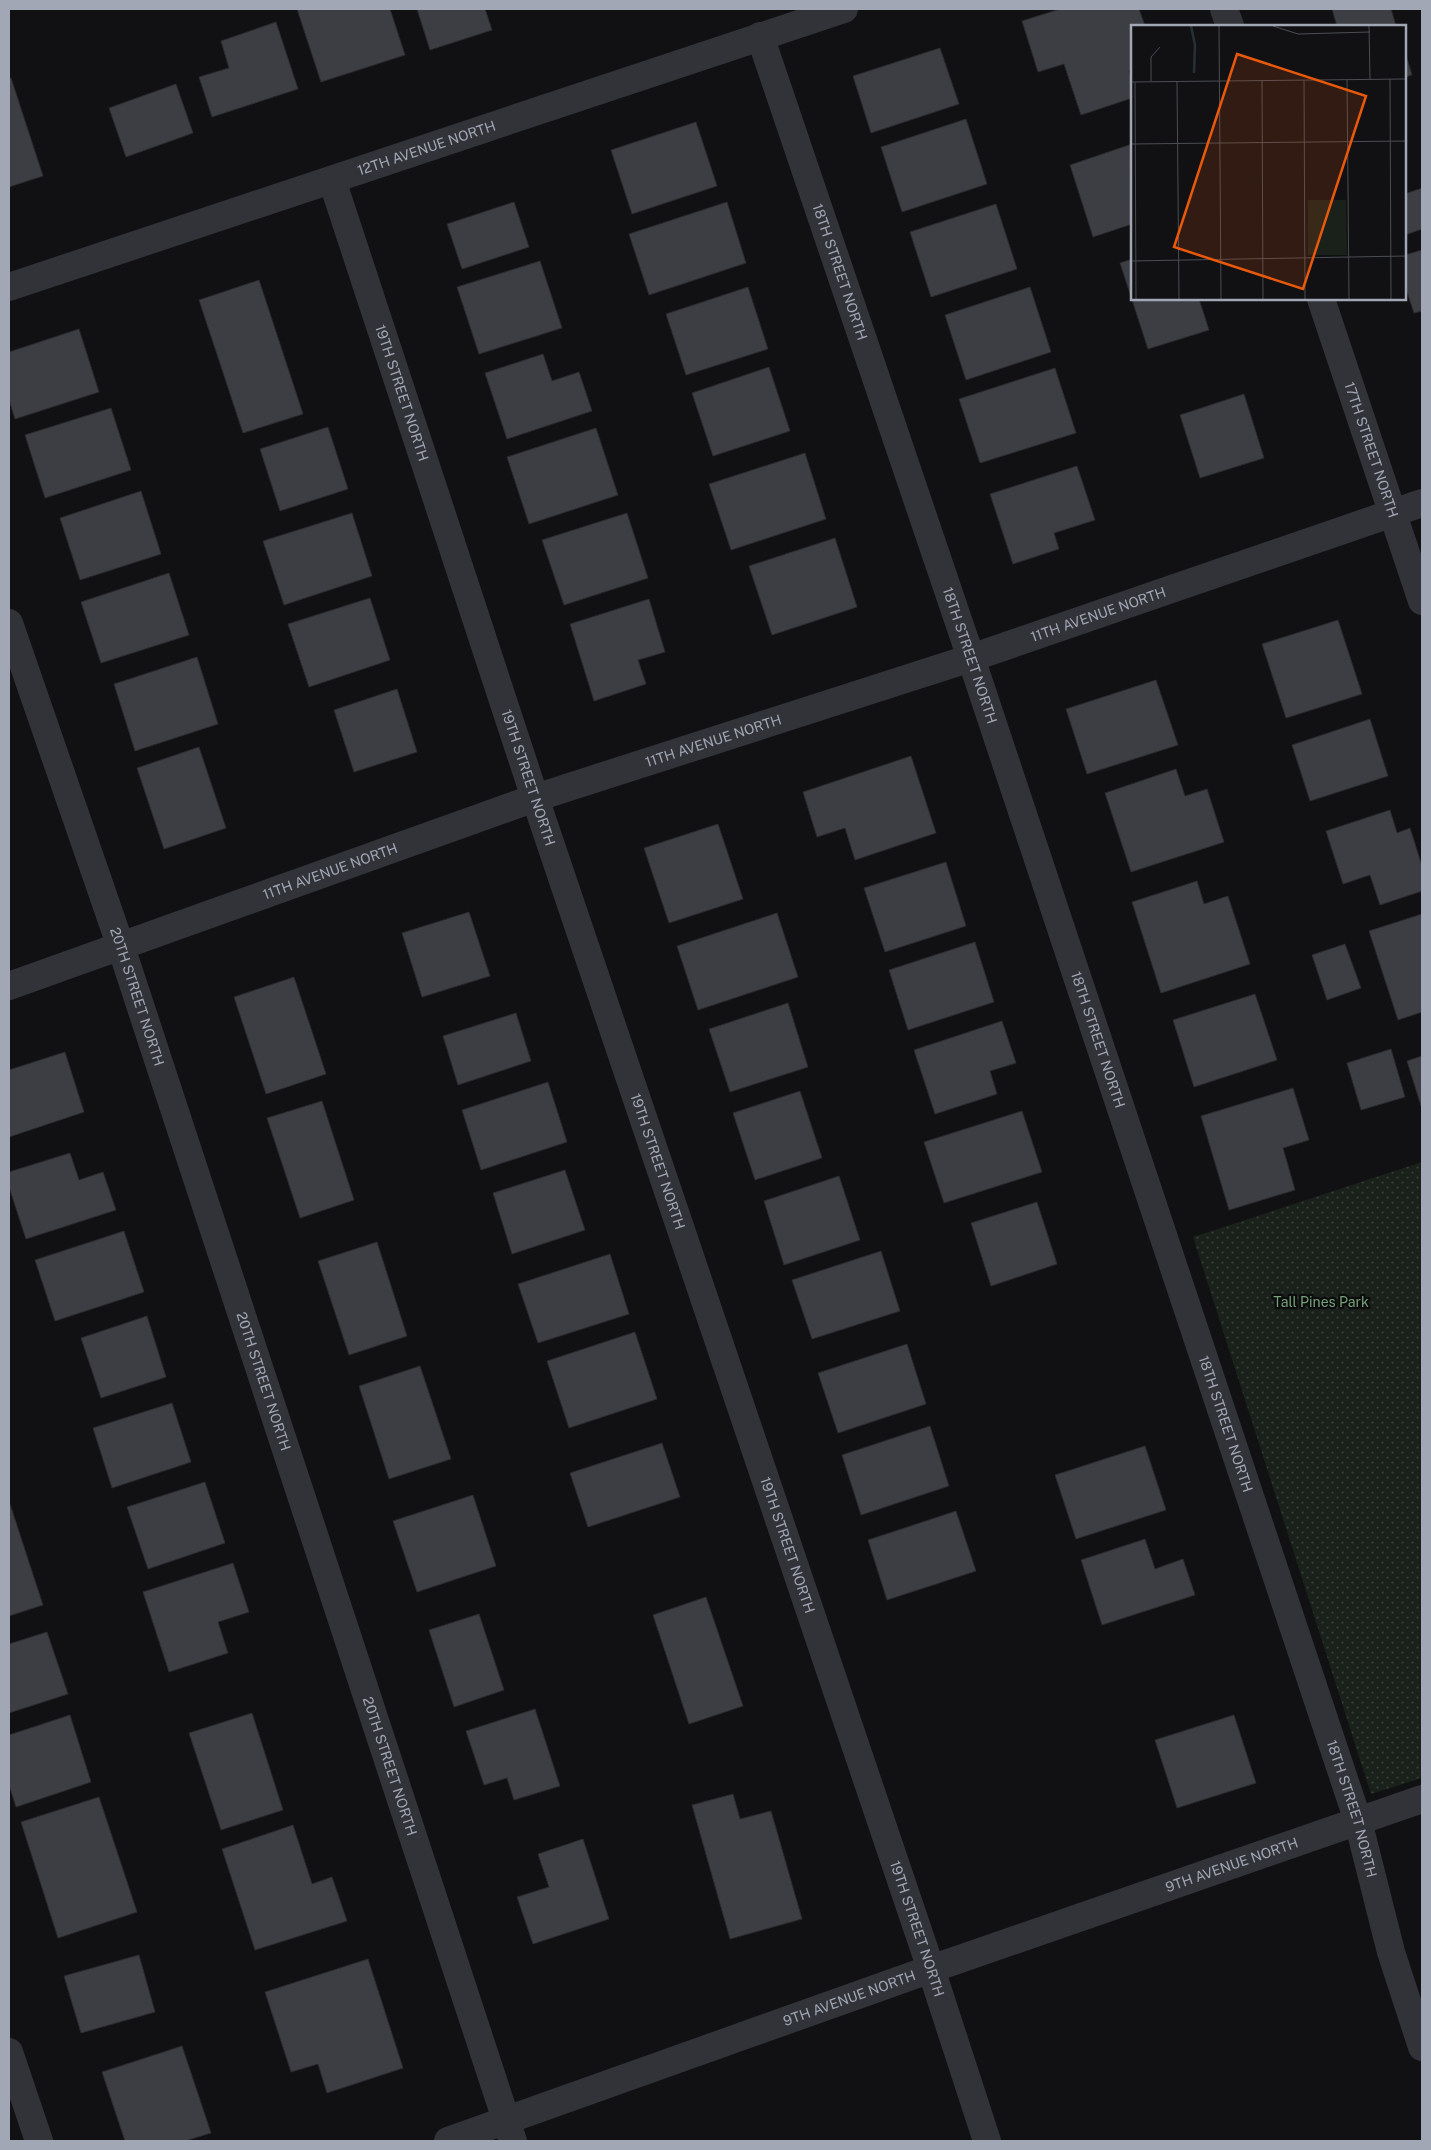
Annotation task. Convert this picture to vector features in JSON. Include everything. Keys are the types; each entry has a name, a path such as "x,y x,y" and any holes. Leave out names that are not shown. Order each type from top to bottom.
{"street":[{"name":"12TH AVENUE NORTH","path":"9,287 844,9"},
{"path":"1224,9 1230,25"},
{"name":"18TH STREET NORTH","path":"760,36 971,658 1358,1821 1391,1952 1422,2047"},
{"name":"19TH STREET NORTH","path":"332,180 535,798 931,1969 987,2141"},
{"name":"17TH STREET NORTH","path":"1321,300 1422,602"},
{"name":"11TH AVENUE NORTH","path":"9,986 535,798 971,658 1422,503"},
{"name":"20TH STREET NORTH","path":"9,623 121,947 510,2131"},
{"name":"9TH AVENUE NORTH","path":"448,2141 510,2131 931,1969 1422,1799"},
{"path":"9,2052 39,2141"}],"green space":[{"name":"Tall Pines Park","path":"1422,1162 1422,1778 1371,1794 1193,1237"}],"building":[{"path":"297,9 390,9 405,55 321,82"},
{"path":"417,9 485,9 492,30 430,50"},
{"path":"1060,9 1139,9 1145,25 1131,25 1131,70 1129,71 1131,77 1131,98 1081,115 1064,64 1038,72 1022,21"},
{"path":"1332,9 1391,9 1396,25 1337,25"},
{"path":"276,22 298,89 212,117 199,77 229,68 221,41"},
{"path":"940,48 959,104 871,133 853,76"},
{"path":"1406,55 1412,75 1406,77"},
{"path":"9,78 11,78 43,176 9,187"},
{"path":"176,84 193,133 126,157 109,108"},
{"path":"966,119 987,184 902,212 881,147"},
{"path":"696,122 717,186 632,214 611,150"},
{"path":"1131,144 1131,224 1093,237 1070,165"},
{"path":"1422,188 1422,229 1406,235 1406,194"},
{"path":"514,202 529,247 462,269 447,224"},
{"path":"727,202 746,263 649,295 629,234"},
{"path":"996,204 1017,269 931,297 910,232"},
{"path":"1422,250 1422,311 1414,313 1406,289 1406,255"},
{"path":"1131,259 1131,297 1120,263"},
{"path":"540,261 562,328 479,354 457,287"},
{"path":"259,280 303,414 243,433 199,300"},
{"path":"748,287 768,349 686,375 666,314"},
{"path":"1030,287 1051,352 966,380 945,315"},
{"path":"1132,300 1199,300 1209,330 1148,349"},
{"path":"79,329 99,392 15,419 9,400 9,352"},
{"path":"543,354 552,381 579,372 592,411 507,439 485,373"},
{"path":"769,367 790,431 713,456 692,393"},
{"path":"1055,368 1076,433 980,463 959,399"},
{"path":"1244,394 1264,458 1200,478 1180,415"},
{"path":"111,408 131,470 45,498 25,435"},
{"path":"328,427 348,489 280,511 260,449"},
{"path":"596,428 618,495 529,524 507,457"},
{"path":"805,453 826,519 731,550 709,484"},
{"path":"1077,466 1095,520 1054,533 1059,549 1013,564 990,494"},
{"path":"141,491 161,554 80,580 60,518"},
{"path":"352,513 372,576 284,605 263,541"},
{"path":"627,513 648,578 564,605 542,540"},
{"path":"835,538 857,607 772,635 749,566"},
{"path":"169,573 189,635 101,663 81,602"},
{"path":"370,598 390,660 309,687 288,624"},
{"path":"649,599 665,652 638,660 646,684 594,701 570,624"},
{"path":"1338,620 1362,694 1286,718 1262,644"},
{"path":"197,657 218,724 135,751 114,684"},
{"path":"1156,680 1178,745 1087,774 1066,709"},
{"path":"397,689 417,752 354,772 334,710"},
{"path":"1370,719 1388,776 1310,801 1292,745"},
{"path":"199,747 226,828 164,849 137,768"},
{"path":"911,756 936,833 855,860 845,828 817,837 803,792"},
{"path":"1176,769 1185,796 1207,789 1224,842 1131,872 1105,793"},
{"path":"1390,810 1397,833 1410,828 1422,866 1422,891 1380,905 1370,875 1343,884 1326,831"},
{"path":"718,824 743,899 669,923 644,848"},
{"path":"946,862 966,926 885,952 864,888"},
{"path":"1197,881 1204,904 1228,896 1250,964 1161,993 1132,902"},
{"path":"469,912 490,976 422,997 402,933"},
{"path":"777,913 798,977 698,1010 677,946"},
{"path":"1422,914 1422,1012 1398,1020 1369,931"},
{"path":"975,942 994,1002 908,1030 889,970"},
{"path":"1345,944 1361,988 1327,1000 1312,955"},
{"path":"294,977 326,1074 266,1094 234,997"},
{"path":"1255,994 1277,1060 1194,1087 1173,1020"},
{"path":"788,1003 808,1067 730,1092 709,1029"},
{"path":"516,1013 531,1061 458,1085 443,1036"},
{"path":"1002,1021 1016,1063 990,1071 997,1094 935,1114 914,1050"},
{"path":"1391,1049 1405,1097 1361,1110 1347,1063"},
{"path":"65,1052 84,1112 9,1137 9,1070"},
{"path":"1422,1056 1422,1109 1407,1061"},
{"path":"548,1082 567,1142 481,1170 462,1110"},
{"path":"1293,1088 1309,1140 1283,1148 1295,1190 1229,1210 1201,1116"},
{"path":"800,1091 822,1158 755,1180 733,1113"},
{"path":"322,1101 354,1200 300,1218 267,1118"},
{"path":"1022,1111 1042,1172 944,1203 924,1142"},
{"path":"70,1153 79,1180 103,1172 116,1210 26,1239 9,1187 9,1172"},
{"path":"565,1170 585,1230 512,1254 493,1193"},
{"path":"839,1176 860,1240 784,1265 764,1201"},
{"path":"1037,1202 1057,1264 991,1286 971,1223"},
{"path":"124,1231 144,1292 55,1321 35,1260"},
{"path":"377,1242 407,1336 349,1355 318,1261"},
{"path":"881,1251 900,1311 812,1339 792,1280"},
{"path":"610,1254 629,1314 538,1343 518,1284"},
{"path":"147,1316 166,1377 101,1398 81,1338"},
{"path":"635,1332 657,1399 569,1428 547,1361"},
{"path":"907,1344 926,1404 838,1433 818,1373"},
{"path":"420,1366 451,1459 389,1479 359,1386"},
{"path":"172,1403 191,1462 112,1488 93,1428"},
{"path":"930,1426 949,1486 861,1515 842,1455"},
{"path":"662,1443 680,1497 588,1527 570,1473"},
{"path":"1145,1446 1166,1510 1076,1539 1055,1475"},
{"path":"205,1482 225,1543 148,1569 127,1507"},
{"path":"473,1495 496,1566 417,1592 393,1521"},
{"path":"9,1501 43,1605 9,1616"},
{"path":"956,1511 976,1571 887,1600 868,1540"},
{"path":"1145,1539 1155,1569 1183,1559 1195,1595 1102,1625 1081,1560"},
{"path":"233,1563 249,1612 218,1622 228,1653 169,1672 143,1592"},
{"path":"706,1597 743,1706 689,1724 653,1615"},
{"path":"479,1614 504,1690 454,1707 429,1630"},
{"path":"47,1632 68,1694 9,1713 9,1644"},
{"path":"535,1709 560,1786 514,1800 507,1778 484,1785 466,1731"},
{"path":"252,1713 283,1810 221,1830 189,1733"},
{"path":"70,1715 91,1782 16,1807 9,1785 9,1735"},
{"path":"1234,1715 1256,1783 1177,1808 1155,1740"},
{"path":"733,1794 740,1819 771,1811 802,1919 730,1939 692,1805"},
{"path":"99,1797 137,1912 58,1938 21,1822"},
{"path":"293,1825 312,1884 332,1877 347,1921 255,1950 222,1849"},
{"path":"583,1839 609,1919 533,1944 517,1897 549,1887 538,1854"},
{"path":"139,1955 155,2012 81,2033 64,1976"},
{"path":"368,1959 403,2068 327,2093 318,2064 291,2072 265,1992"},
{"path":"182,2046 211,2133 185,2141 125,2141 102,2072"}]}
